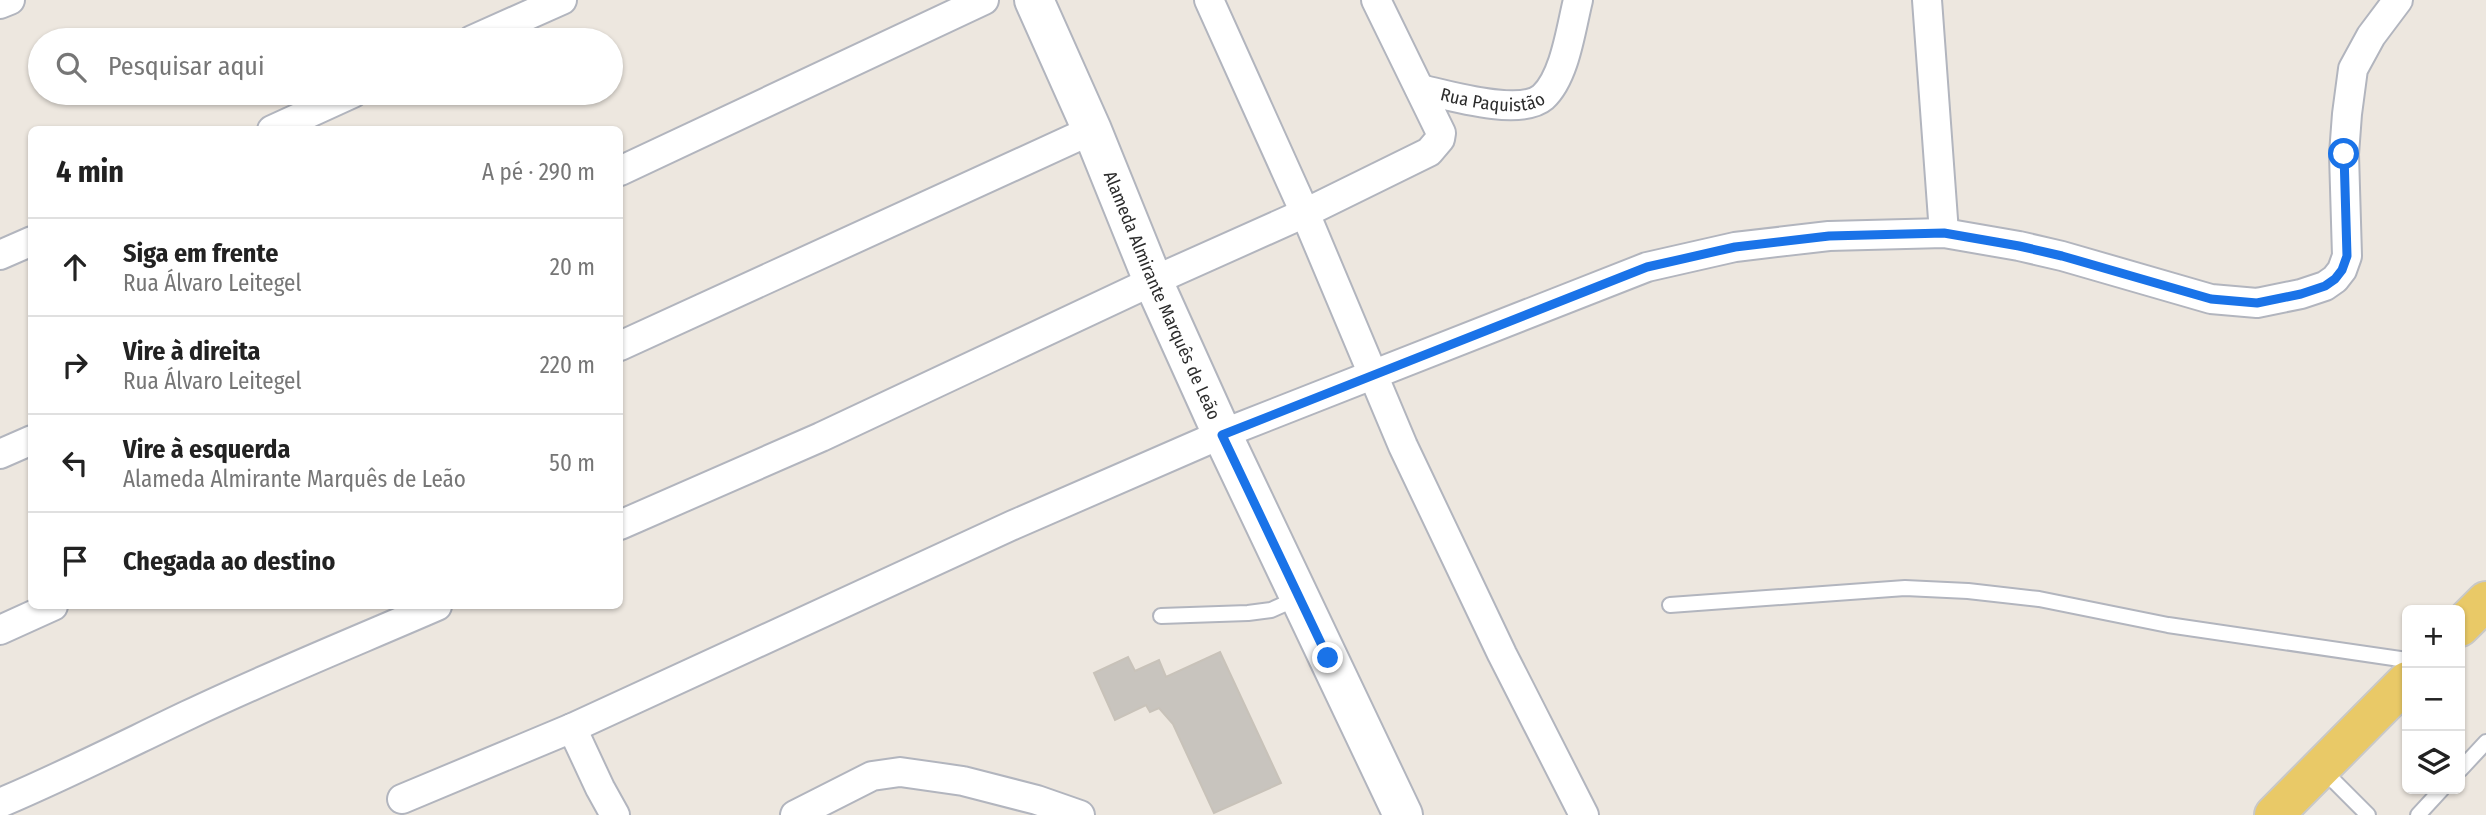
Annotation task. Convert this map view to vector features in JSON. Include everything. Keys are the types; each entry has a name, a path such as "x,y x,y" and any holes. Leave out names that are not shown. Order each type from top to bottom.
{"main road":[{"name":"Alameda Almirante Marquês de Leão","path":"1034,0 1092,130 1153,281 1222,435 1403,815"},
{"path":"2465,622 2486,601"},
{"path":"2274,815 2402,686"}],"street":[{"path":"0,5 10,0"},
{"path":"498,28 562,0"},
{"path":"623,170 984,0"},
{"path":"1209,0 1305,213 1372,377 1502,654 1584,815"},
{"path":"623,524 821,437 1418,159 1435,147 1441,133 1376,0"},
{"name":"Rua Paquistão","path":"1420,89 1493,104 1537,101 1544,96 1558,73 1577,0"},
{"path":"1927,0 1944,233"},
{"path":"402,799 572,728 1013,525 1222,435 1647,267 1735,247 1829,236 1944,233 2062,256 2211,299 2257,303 2325,286 2342,270 2347,256 2344,154 2353,69 2371,36 2399,0"},
{"path":"281,126 327,105"},
{"path":"623,345 1092,130"},
{"path":"0,255 28,243"},
{"path":"0,454 28,442"},
{"path":"0,630 46,609"},
{"path":"0,803 349,642 430,609"},
{"path":"572,728 615,815"},
{"path":"794,815 873,776 900,772 963,781 1037,800 1080,815"}],"lane":[{"path":"1670,605 1905,588 1968,591 2039,598 2168,625 2402,659"},
{"path":"1160,616 1271,610 1299,597"},
{"path":"2465,765 2486,743"},
{"path":"2321,768 2368,815"},
{"path":"2418,815 2437,794"}],"building":[{"path":"1220,652 1281,783 1214,813 1173,724 1159,708 1150,712 1146,705 1115,720 1094,673 1128,657 1135,671 1159,660 1166,677"}],"route":[{"path":"1328,658 1222,435 1647,267 1735,247 1829,236 1944,233 2062,256 2211,299 2257,303 2301,294 2325,286 2335,279 2347,256 2344,154"}]}
